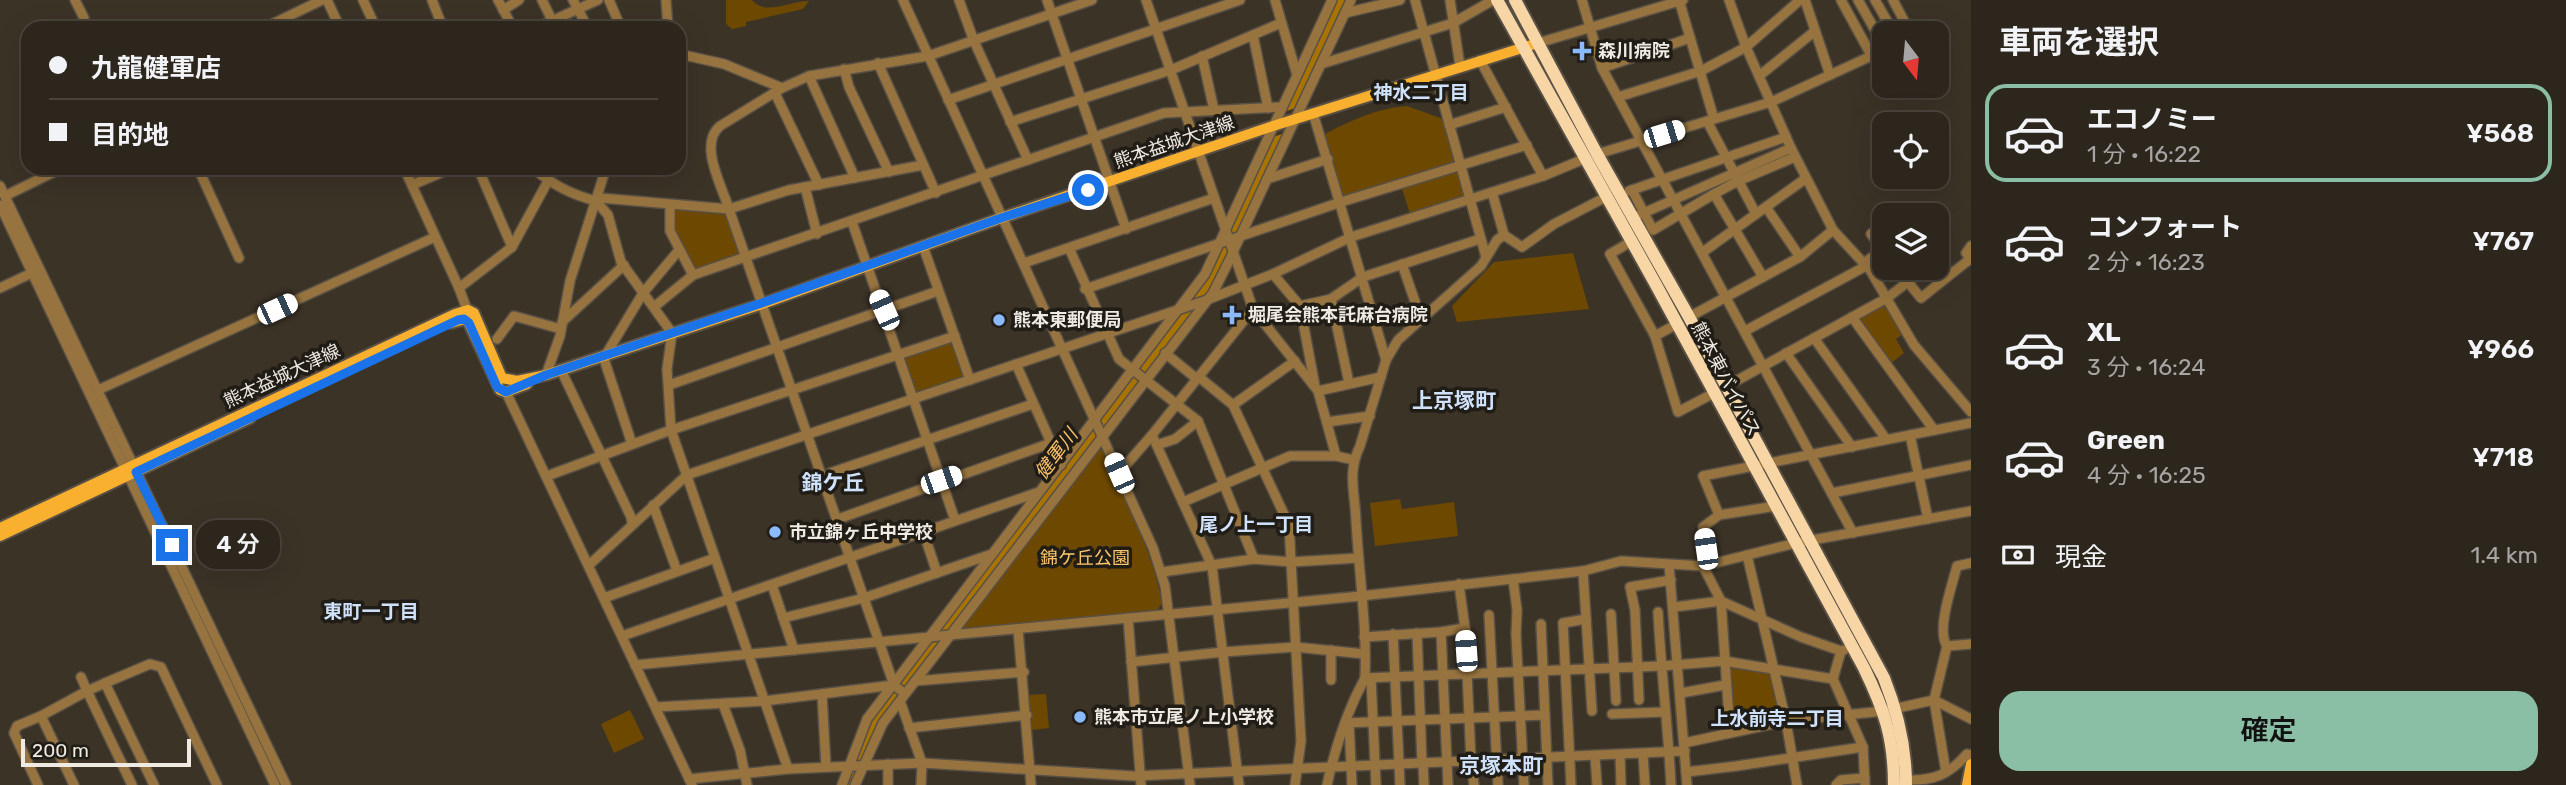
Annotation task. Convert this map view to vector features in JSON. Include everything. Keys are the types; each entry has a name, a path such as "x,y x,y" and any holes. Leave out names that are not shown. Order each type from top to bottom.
{"highway":[{"name":"熊本東バイパス","path":"1495,0 1584,159 1619,193"},
{"name":"熊本東バイパス","path":"1514,0 1689,317 1720,390"},
{"name":"熊本東バイパス","path":"1633,218 1632,241 1677,324 1720,390 1802,542 1884,678 1890,710 1906,758 1902,783"},
{"name":"熊本東バイパス","path":"1760,464 1776,506 1802,542 1846,649 1890,710"}],"main road":[{"name":"熊本益城大津線","path":"506,392 546,375 1273,126 1538,43"},
{"name":"熊本益城大津線","path":"0,536 467,306"},
{"path":"467,306 478,319 506,392"},
{"name":"熊本益城大津線","path":"0,528 458,320 464,319 469,323"},
{"path":"469,323 497,387 506,392"},
{"name":"熊本益城大津線","path":"502,378 517,382 546,375"},
{"path":"1967,785 1971,764"}],"street":[{"path":"75,0 84,18"},
{"path":"278,21 321,0"},
{"path":"327,0 337,21"},
{"path":"363,0 373,21"},
{"path":"432,0 440,21"},
{"path":"498,0 509,21"},
{"path":"503,10 519,0"},
{"path":"542,0 552,20 575,4 598,0"},
{"path":"609,0 618,21"},
{"path":"666,0 668,21"},
{"path":"903,0 1162,572 1170,614 1190,785"},
{"path":"959,0 974,41 1028,160"},
{"path":"1047,0 1126,229"},
{"path":"921,785 922,763 909,727 903,698 894,685 809,433 729,209 709,141 720,125 808,76 928,57 1092,0"},
{"path":"1146,0 1214,198 1225,238 1253,309 1317,389"},
{"path":"948,100 1240,0"},
{"path":"1275,0 1297,75"},
{"path":"842,785 867,719 1205,274 1225,238 1273,126 1332,0"},
{"path":"855,785 883,723 1204,301 1213,293 1351,0"},
{"path":"1345,13 1400,0"},
{"path":"1415,0 1486,257"},
{"path":"1450,0 1460,66"},
{"path":"1321,64 1453,23 1495,0"},
{"path":"1582,0 1602,68 1765,365 1853,533"},
{"path":"1538,43 1680,0 1701,71 1710,120 1756,214"},
{"path":"1730,0 1746,47 1770,102 1805,179 1833,230 1864,265 1914,345 1971,412"},
{"path":"1618,97 1701,71 1746,47 1803,0 1830,75"},
{"path":"1597,154 1770,102 1869,57 1870,53 1841,0"},
{"path":"1858,0 1872,25"},
{"path":"1875,0 1887,21"},
{"path":"1893,0 1904,21"},
{"path":"575,4 584,21"},
{"path":"1010,122 1171,69 1281,23"},
{"path":"1759,76 1815,31"},
{"path":"1253,35 1268,107"},
{"path":"1602,68 1690,38"},
{"path":"686,56 724,64 778,91 819,185"},
{"path":"1202,56 1214,110"},
{"path":"1480,61 1543,176"},
{"path":"878,63 936,193"},
{"path":"844,69 889,172"},
{"path":"808,76 855,178"},
{"path":"654,307 694,275 1164,113 1282,107"},
{"path":"1449,125 1506,107"},
{"path":"1313,113 1386,360"},
{"path":"1492,192 1504,235 1522,247 1554,225 1619,193 1786,137"},
{"path":"1086,289 1225,238 1240,236 1527,145"},
{"path":"1633,218 1793,153"},
{"path":"1267,179 1328,159"},
{"path":"589,565 687,475 1204,301 1273,274 1351,237 1543,176 1584,159"},
{"path":"596,201 601,198 729,209 769,194 923,165"},
{"path":"3,204 51,175"},
{"path":"201,175 239,258"},
{"path":"407,175 460,288 467,306 469,323"},
{"path":"411,184 434,175"},
{"path":"481,175 512,247"},
{"path":"542,175 570,194 596,201 608,215 621,262 672,334 667,369 671,430 788,769"},
{"path":"546,375 562,326 570,281 604,175"},
{"path":"1619,193 1633,218 1653,230 1714,194 1736,176"},
{"path":"1703,252 1805,179"},
{"path":"460,288 512,247 548,181"},
{"path":"0,186 3,204 275,785"},
{"path":"805,187 817,234"},
{"path":"1714,194 1763,277"},
{"path":"1024,263 1214,198"},
{"path":"670,205 670,231 694,275"},
{"path":"1766,207 1800,257"},
{"path":"852,222 955,520"},
{"path":"1689,317 1800,257 1833,230"},
{"path":"1376,785 1351,474 1354,460 1386,360 1398,340 1481,266 1504,235"},
{"path":"98,390 435,237"},
{"path":"1300,306 1331,299 1363,277 1480,239"},
{"path":"1632,241 1610,254 1654,336 1678,412 1887,298 1910,280"},
{"path":"922,246 970,380"},
{"path":"1907,282 1920,298 1971,259 1966,253 1971,246"},
{"path":"1069,248 1119,359 1198,421 1254,559"},
{"path":"632,444 603,356 643,293 679,250"},
{"path":"1745,331 1872,259"},
{"path":"1402,264 1421,319"},
{"path":"562,326 624,265"},
{"path":"0,288 36,271"},
{"path":"36,271 98,390 130,471 286,785"},
{"path":"1273,274 1300,306 1317,389 1336,456"},
{"path":"669,385 938,291"},
{"path":"1331,299 1349,383"},
{"path":"1119,473 1253,309"},
{"path":"498,339 514,316 562,326"},
{"path":"1852,317 1934,430"},
{"path":"1654,336 1677,324"},
{"path":"547,476 671,430 955,336"},
{"path":"1814,338 1886,439"},
{"path":"1165,353 1233,405 1289,525 1301,741 1295,785"},
{"path":"1786,353 1852,447"},
{"path":"1233,405 1294,361"},
{"path":"1016,364 1061,465"},
{"path":"561,370 632,523"},
{"path":"1317,389 1381,377"},
{"path":"506,392 691,782 788,769 922,763 1141,781 1237,771 1669,753 1730,733 1786,721 1890,710 1934,699 1971,719"},
{"path":"824,477 1033,404"},
{"path":"1327,422 1370,415"},
{"path":"1157,445 1175,439 1198,421"},
{"path":"1719,515 1703,476 1971,423"},
{"path":"1152,435 1212,566 1239,785"},
{"path":"1910,435 1928,519"},
{"path":"838,519 941,480 1051,443"},
{"path":"1183,502 1290,456 1336,456 1354,460"},
{"path":"1832,493 1971,465"},
{"path":"622,636 1041,491"},
{"path":"653,505 677,571"},
{"path":"1730,733 1721,601 1706,565 1703,527 1719,515 1776,506"},
{"path":"635,665 1361,596 1583,571 1621,561 1706,565 1802,542 1971,511"},
{"path":"923,531 937,573"},
{"path":"783,618 864,598 993,554"},
{"path":"1747,555 1775,669 1797,785"},
{"path":"604,598 715,558"},
{"path":"1162,572 1254,559 1291,562 1358,558"},
{"path":"1946,772 1934,699 1947,646 1944,642 1943,626 1957,566 1971,563"},
{"path":"1669,565 1687,785"},
{"path":"1583,571 1592,711"},
{"path":"1513,579 1517,610 1524,785"},
{"path":"1639,700 1635,610 1630,587 1671,580"},
{"path":"1459,584 1465,628 1474,785"},
{"path":"772,585 794,650"},
{"path":"1674,607 1721,601 1801,637 1846,649 1833,679 1863,747 1865,782 1841,780 1836,785"},
{"path":"1658,612 1664,708 1669,730 1671,785"},
{"path":"1611,614 1616,701"},
{"path":"1489,615 1498,785"},
{"path":"1128,618 1141,781"},
{"path":"1571,785 1563,623 1586,619"},
{"path":"1541,624 1548,785"},
{"path":"1364,637 1465,628"},
{"path":"1018,629 1024,673 1031,785"},
{"path":"1441,632 1448,785"},
{"path":"1418,633 1424,785"},
{"path":"1393,634 1399,785"},
{"path":"1947,646 1971,644"},
{"path":"1131,662 1296,647 1366,654"},
{"path":"1331,650 1331,680"},
{"path":"1368,678 1724,661 1833,679"},
{"path":"38,785 14,733 17,726 105,682 150,664 161,667 216,785"},
{"path":"915,681 1024,673"},
{"path":"81,677 132,785"},
{"path":"1327,785 1354,699 1368,678"},
{"path":"105,682 154,785"},
{"path":"656,708 764,701 894,685"},
{"path":"1612,715 1664,708 1681,698 1726,685"},
{"path":"822,694 826,767"},
{"path":"723,704 740,750 747,785"},
{"path":"909,727 1027,715"},
{"path":"1347,723 1545,715"},
{"path":"41,716 74,785"},
{"path":"1347,723 1352,785"},
{"path":"1686,772 1863,747"},
{"path":"1643,754 1645,785"},
{"path":"1902,783 1928,780 1946,772 1968,754 1971,755"},
{"path":"1620,755 1621,785"},
{"path":"1595,756 1597,785"},
{"path":"888,764 888,785"}],"green space":[{"path":"726,0 752,0 758,5 772,8 809,1 803,9 746,22 746,26 732,29 726,24"},
{"path":"1407,106 1443,119 1457,164 1342,198 1323,135 1374,112"},
{"path":"1457,169 1466,198 1410,214 1401,185"},
{"path":"675,209 727,211 745,257 695,271 674,232"},
{"path":"1573,253 1589,309 1457,322 1452,306 1494,262"},
{"path":"1887,302 1905,333 1896,339 1904,353 1890,364 1857,319"},
{"path":"951,342 963,376 917,392 905,359"},
{"name":"錦ケ丘公園","path":"1096,447 1100,447 1144,543 1162,603 1157,611 964,630 958,627"},
{"path":"1400,499 1402,509 1454,502 1458,536 1375,546 1370,503"},
{"path":"1729,664 1772,673 1781,718 1732,730"},
{"path":"1046,694 1049,728 1032,730 1028,695"},
{"path":"630,710 644,739 614,753 601,724"}],"shaded area":[{"path":"1336,0 1347,0 1298,107 1284,112"},
{"path":"1285,133 1214,288 891,709 854,785 844,785 865,728 1202,284 1270,138"}],"place":[{"name":"森川病院","path":"1582,51"},
{"name":"堀尾会熊本託麻台病院","path":"1232,315"},
{"name":"熊本東郵便局","path":"999,320"},
{"name":"市立錦ヶ丘中学校","path":"775,532"},
{"name":"熊本市立尾ノ上小学校","path":"1080,717"}],"district":[{"name":"神水二丁目","path":"1421,92"},
{"name":"上京塚町","path":"1454,400"},
{"name":"錦ケ丘","path":"833,482"},
{"name":"尾ノ上一丁目","path":"1256,524"},
{"name":"東町一丁目","path":"371,611"},
{"name":"上水前寺二丁目","path":"1777,718"},
{"name":"京塚本町","path":"1501,765"}],"route":[{"path":"172,545 136,472 458,320 464,319 469,323 497,387 506,392 546,375 1088,190"}],"water label":[{"name":"健軍川","path":"1056,454"}]}
